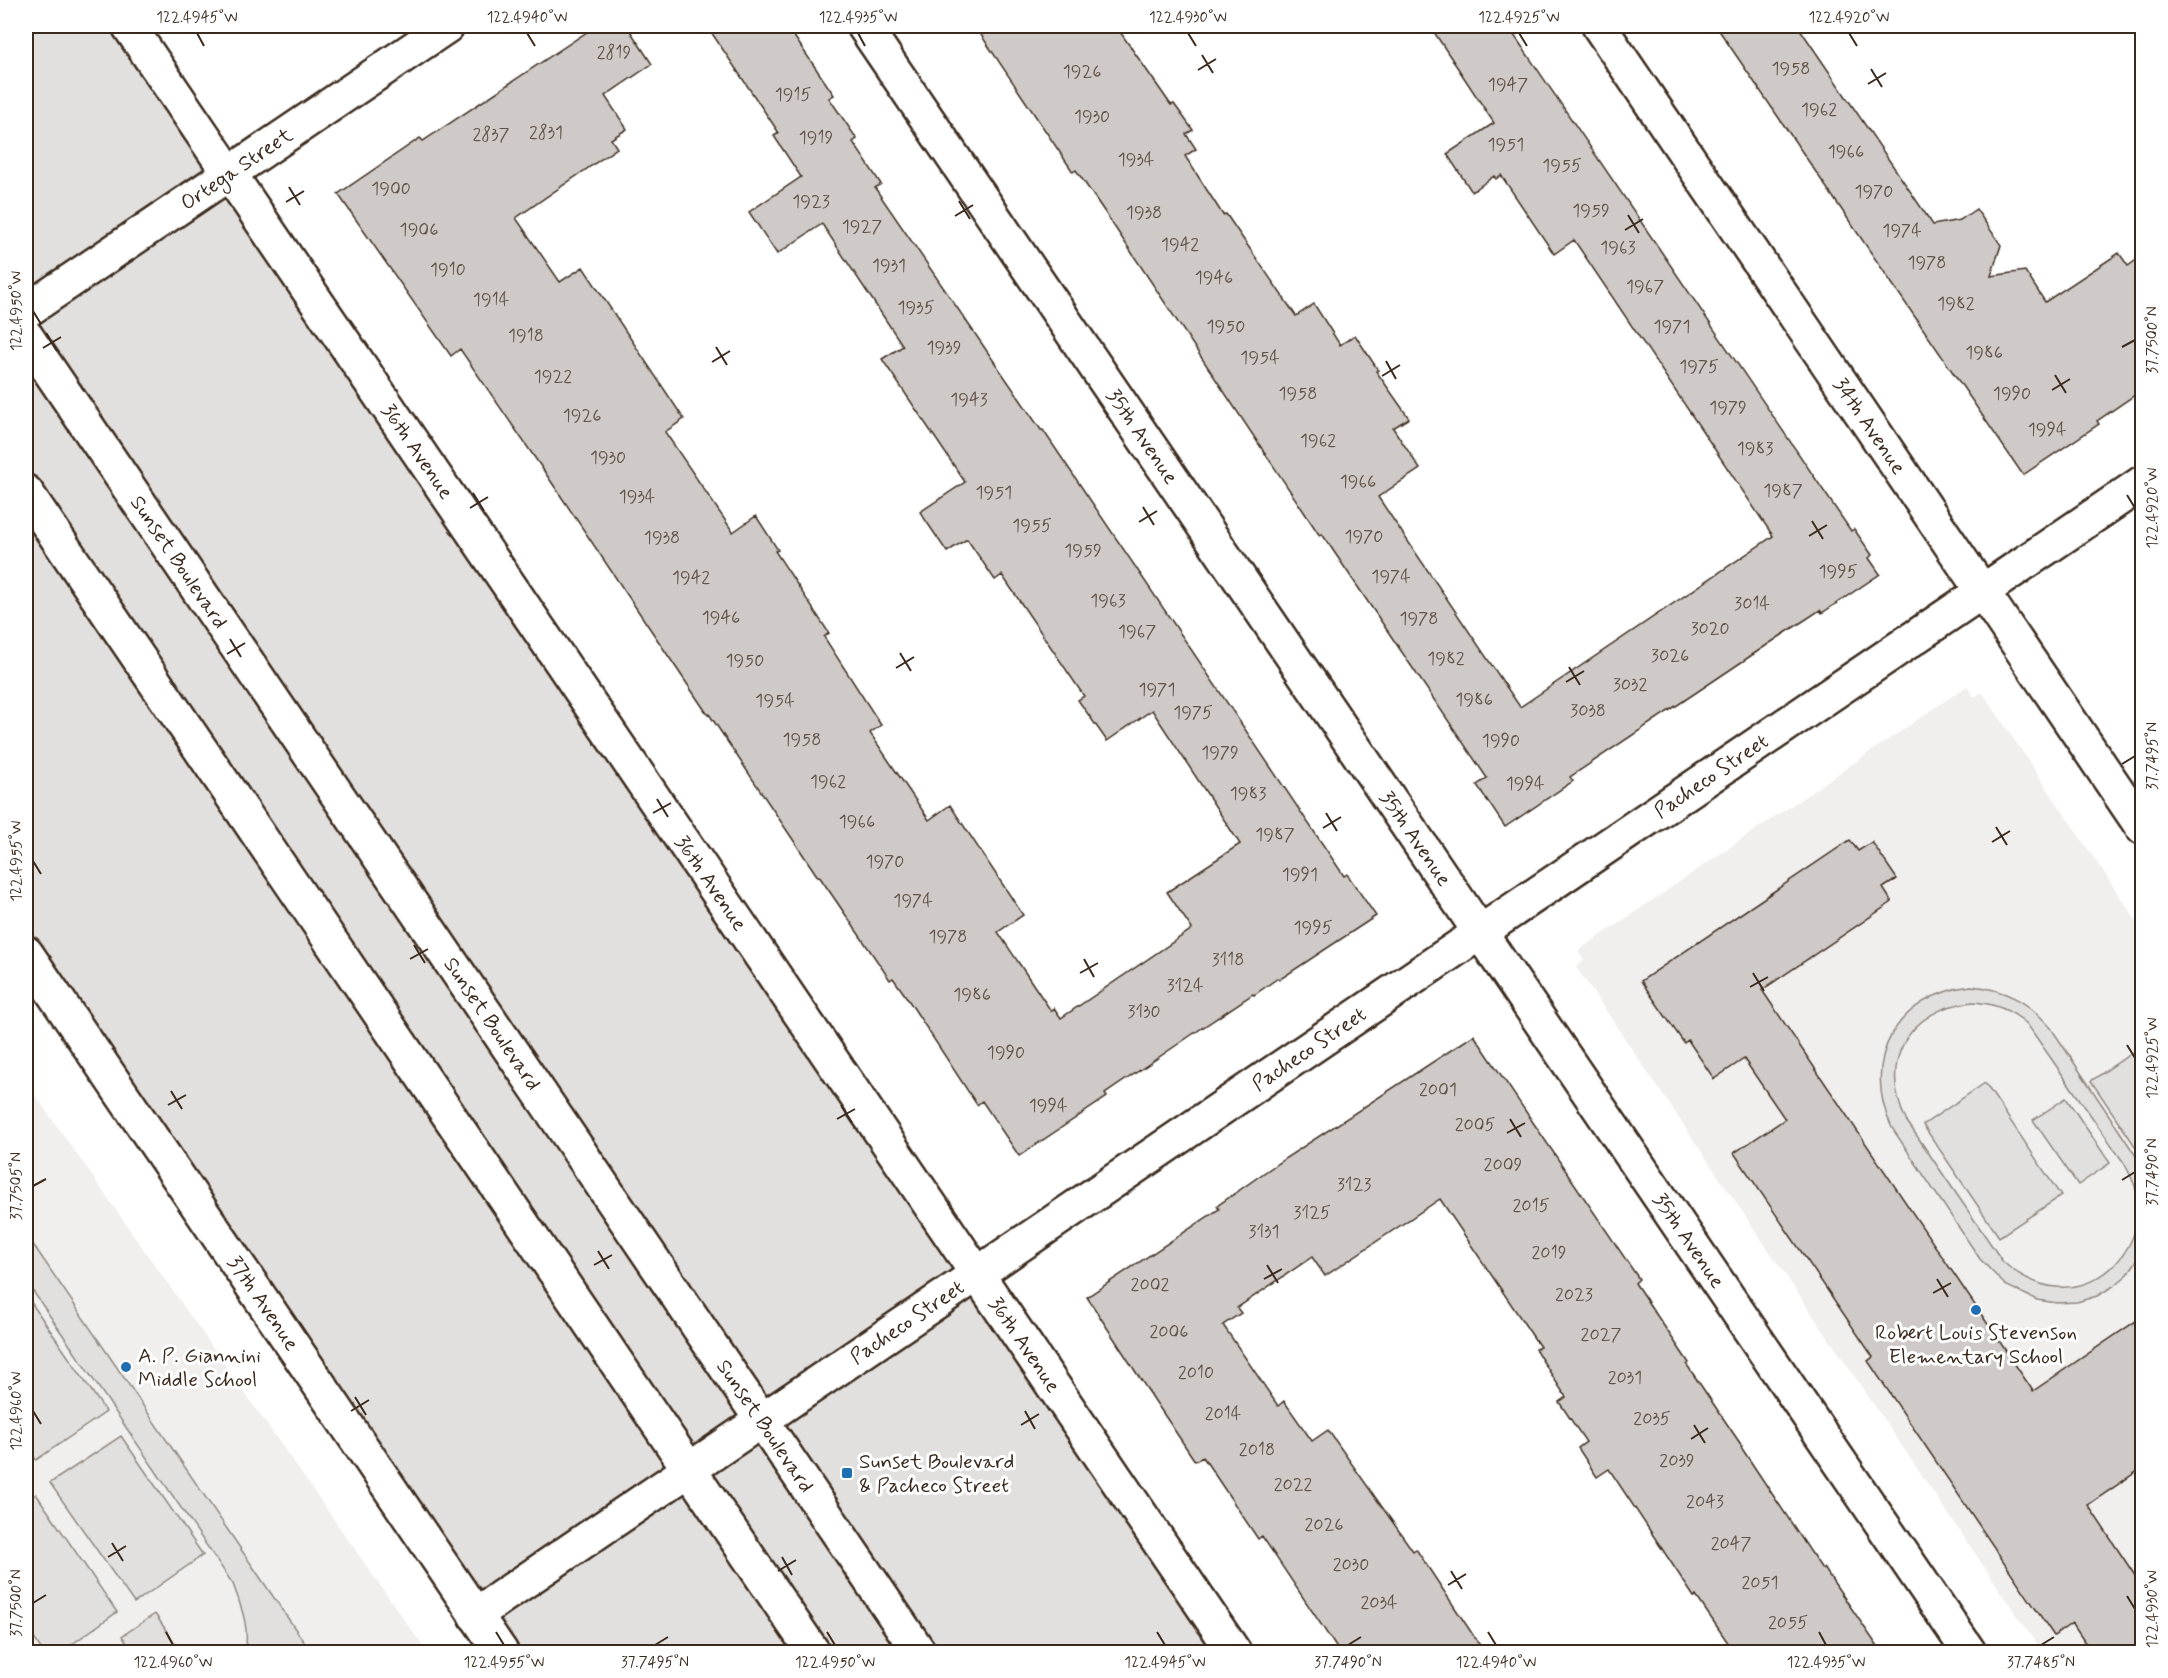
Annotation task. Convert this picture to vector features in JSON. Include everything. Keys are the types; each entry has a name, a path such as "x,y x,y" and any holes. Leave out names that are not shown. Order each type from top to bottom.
{"street":[{"name":"36th Avenue","path":"129,26 1234,1653"},
{"name":"Ortega Street","path":"26,311 447,26"},
{"name":"35th Avenue","path":"864,26 1969,1653"},
{"name":"34th Avenue","path":"1599,26 2142,827"},
{"name":"Sunset Boulevard","path":"26,336 920,1653"},
{"name":"Pacheco Street","path":"475,1615 2142,483"},
{"path":"26,492 813,1653"},
{"name":"37th Avenue","path":"26,953 501,1653"}],"shaded area":[{"path":"26,26 129,26 1234,1652 500,1652 26,954"},
{"name":"Robert Louis Stevenson Elementary School","path":"1967,686 1974,697 1982,692 2142,929 2142,1652 2042,1652 1576,967 1584,961 1578,951"},
{"path":"1971,986 1995,990 2016,998 2034,1011 2051,1028 2142,1165 2142,1253 2127,1275 2097,1296 2077,1302 2057,1303 2037,1300 2005,1285 1980,1259 1892,1128 1883,1103 1880,1078 1883,1056 1891,1035 1905,1017 1923,1002 1945,992","holes":["1981,1003 2002,1008 2027,1024 2124,1163 2133,1181 2137,1193 2136,1229 2119,1260 2106,1272 2091,1281 2074,1286 2048,1286 2027,1279 2003,1262 1906,1120 1898,1099 1896,1078 1898,1059 1905,1042 1916,1027 1931,1015 1950,1006"]},
{"path":"2142,1046 2142,1141 2135,1146 2091,1081"},
{"name":"A. P. Giannini Middle School","path":"26,1082 427,1652 26,1652"},
{"path":"1985,1083 2061,1196 1999,1237 1923,1125"},
{"path":"2066,1098 2110,1163 2078,1185 2033,1120"},
{"path":"26,1234 311,1652 278,1652 274,1646 273,1652 245,1652 246,1626 233,1584 26,1281"},
{"path":"26,1295 106,1412 36,1460 26,1444"},
{"path":"121,1436 203,1555 134,1603 50,1483"},
{"path":"36,1494 117,1612 61,1652 43,1652 26,1626 26,1501"},
{"path":"155,1614 181,1652 133,1652 122,1636"}],"building":[{"path":"596,26 627,26 652,64 605,96 627,129 611,139 617,148 516,218 560,282 583,267 684,419 665,432 733,532 756,516 778,550 775,551 829,633 824,637 881,725 870,733 929,820 950,805 1023,915 998,932 1051,1011 1054,1008 1061,1018 1192,929 1167,892 1240,844 1152,710 1107,741 1078,700 1084,696 1002,575 995,580 967,539 947,552 920,512 965,482 882,359 903,346 822,224 777,254 749,212 801,177 774,136 779,133 707,26 787,26 834,95 829,98 857,139 853,142 881,184 875,188 1043,430 1344,876 1347,874 1376,916 1190,1036 1105,1094 1107,1097 1019,1156 982,1101 977,1105 905,995 893,978 890,980 818,877 460,349 451,356 338,194 420,138 423,141"},
{"path":"975,26 1116,26 1171,105 1174,104 1193,130 1186,134 1196,149 1185,156 1223,215 1226,214 1296,316 1314,304 1340,345 1355,335 1378,370 1376,371 1409,418 1393,428 1420,469 1378,497 1520,707 1773,536 1574,240 1554,254 1501,175 1496,179 1494,176 1472,192 1447,154 1494,123 1430,26 1508,26 1851,531 1854,529 1872,555 1869,558 1880,574 1822,613 1820,610 1570,777 1573,781 1505,827 1477,785 1487,778 1322,534 1320,536 1104,211 1076,170 1073,172"},
{"path":"1716,26 1798,26 1933,225 1960,220 1976,209 2001,245 1991,276 2025,271 2045,302 2119,253 2128,266 2142,256 2142,390 2097,421 2099,424 2023,475"},
{"path":"1850,840 1858,851 1872,842 1897,879 1883,888 1892,902 1762,990 2033,1391 2142,1317 2142,1468 2088,1505 2142,1586 2142,1653 2092,1653 2072,1623 2054,1636 1868,1361 1873,1357 1734,1153 1785,1119 1744,1059 1714,1079 1688,1040 1684,1043 1641,981"},
{"path":"1474,1035 1639,1279 1635,1283 1689,1363 1687,1365 1741,1447 1822,1569 1824,1568 1882,1653 1735,1653 1696,1596 1694,1597 1609,1469 1597,1477 1578,1448 1586,1442 1559,1402 1566,1397 1535,1349 1540,1347 1440,1199 1325,1276 1312,1257 1237,1308 1241,1313 1223,1325 1278,1406 1284,1401 1312,1441 1328,1430 1413,1551 1416,1549 1485,1653 1340,1653 1262,1536 1258,1539 1203,1457 1195,1461 1141,1380 1087,1297 1219,1209 1217,1206 1278,1163"}],"place":[{"name":"Robert Louis Stevenson Elementary School","path":"1976,1310"},
{"name":"A. P. Giannini Middle School","path":"126,1367"},
{"name":"Sunset Boulevard & Pacheco Street","path":"847,1473"}]}
